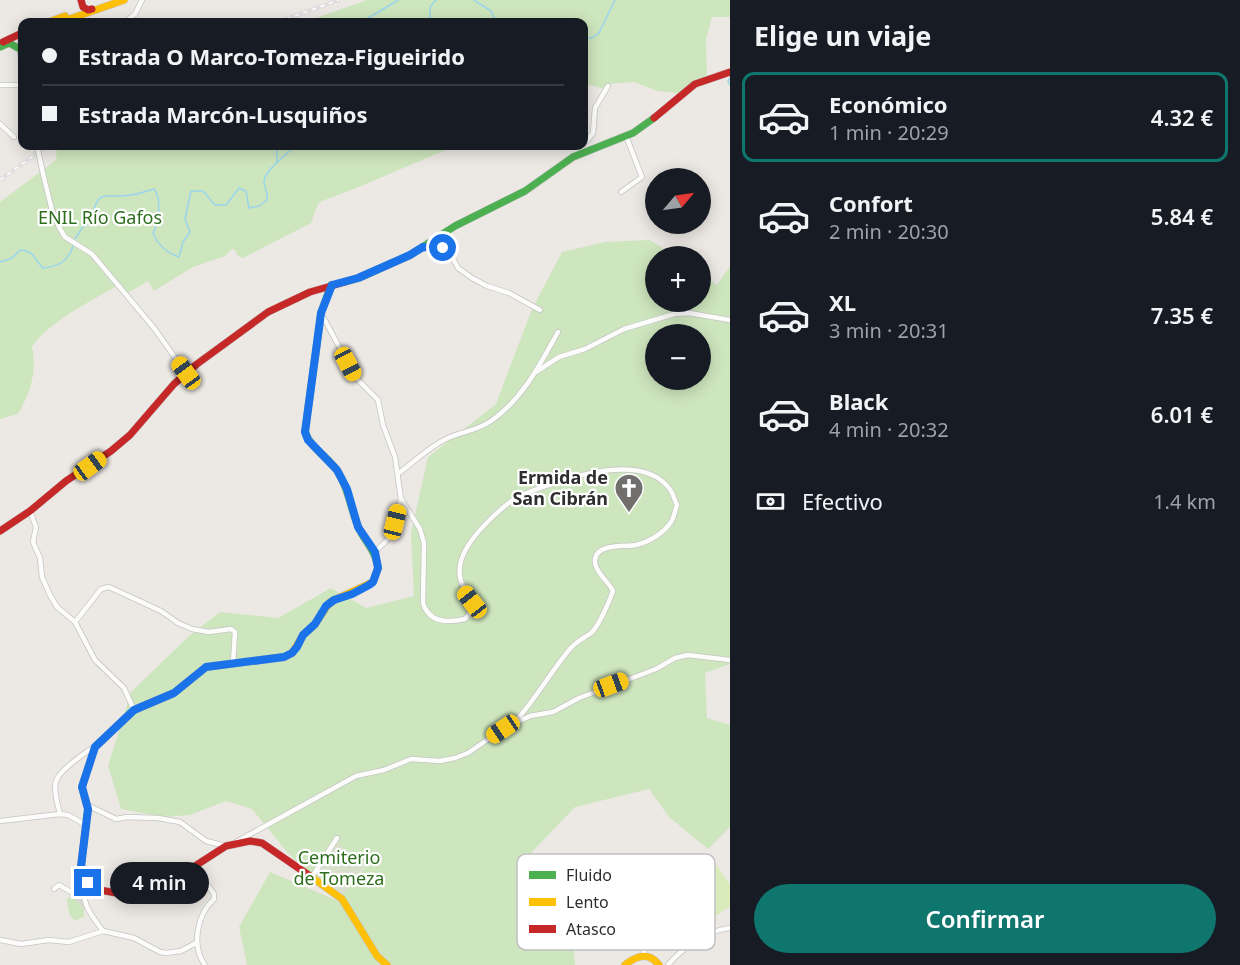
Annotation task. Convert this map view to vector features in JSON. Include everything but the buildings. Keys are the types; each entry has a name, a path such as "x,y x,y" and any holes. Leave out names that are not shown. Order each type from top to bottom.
{"main road":[{"path":"60,18 74,13 84,3 97,4 109,0"},
{"path":"84,3 88,10 123,0"},
{"path":"72,18 123,0"},
{"path":"67,18 83,12 84,3"},
{"path":"0,44 18,41"},
{"path":"0,44 18,41"},
{"path":"0,531 130,435 186,373 268,312 310,292 358,278 410,255 455,226 525,191 577,155 626,136 648,123 695,84 712,76 730,72"},
{"path":"332,285 321,313 305,432 308,440 337,470 347,489 358,527 375,552 378,568 373,582 362,590 330,602 315,624 303,635 292,653 284,657 206,667 174,693 134,710 91,751 82,787 87,805 81,867 94,889 122,894 164,886 230,845 250,841 262,843 342,899 377,956 387,965"},
{"path":"625,965 633,958 644,955 653,958 659,965"}],"street":[{"path":"130,18 135,14 142,0"},
{"path":"0,85 18,85"},
{"path":"588,139 593,133 595,108 608,86"},
{"path":"0,124 14,138"},
{"path":"621,192 642,177 626,136"},
{"path":"38,150 58,227 65,237 92,255 154,328 186,373"},
{"path":"577,155 580,150"},
{"path":"423,247 443,248 449,251 458,268 472,278 509,293 540,310"},
{"path":"321,313 356,378 378,400 383,425 391,442 399,473 401,499 389,538 375,552"},
{"path":"535,372 559,357 585,349 624,329 674,314 689,313 730,320"},
{"path":"399,473 448,438 462,435 491,421 512,402 535,372 558,332"},
{"path":"401,499 420,528 424,543 423,603 426,611 431,617 454,621 465,619 474,608 460,582 459,568 463,553 471,541 511,501 572,476 597,471 626,470 652,475 669,488 677,505 671,522 658,535 635,545 616,546 599,553 595,559 596,566 613,591 609,601 592,632 579,639 568,651 530,706 512,725"},
{"path":"30,511 36,527 33,542 40,558 42,577 57,607 75,622 95,660 124,688 134,710"},
{"path":"75,622 101,589 109,587 161,611 178,623 192,629 208,632 231,629 235,632 233,664"},
{"path":"87,805 116,819 158,818 180,822 206,841 230,845 356,776 384,770 411,759 440,761 455,758 468,753 530,716 553,712 579,698 656,669 675,658 688,655 730,660"},
{"path":"60,814 55,788 56,779 91,751"},
{"path":"0,821 60,814 68,815 86,825"},
{"path":"312,877 337,838"},
{"path":"164,886 173,888 201,883 207,884 214,894 214,899 205,907 195,946 205,965"},
{"path":"89,884 85,895 88,911 102,931"},
{"path":"54,889 59,885 78,896 85,895"},
{"path":"715,931 730,928"},
{"path":"0,940 21,944 49,940 69,942 102,931 134,938 160,952 181,951 195,946"},
{"path":"644,950 644,955"},
{"path":"668,965 683,950"}],"green space":[{"path":"367,0 730,0 730,17 712,17 706,40 707,75 692,82 679,93 658,91 634,82 607,84 608,86 604,89 588,84 588,18 316,18"},
{"name":"ENIL Río Gafos","path":"57,150 446,150 322,201 318,204 311,223 243,258 232,249 225,256 193,267 154,291 148,281 126,294 119,287 115,287 82,306 48,329 32,347 34,365 32,382 26,398 18,414 0,419 0,202 56,160"},
{"path":"650,240 659,246 645,246 645,312 711,312 711,281 717,285 730,266 730,664 705,673 707,718 730,725 730,827 708,849 669,817 649,789 575,807 530,854 517,854 517,950 574,950 575,965 247,965 239,927 270,872 338,901 366,866 312,877 288,853 252,809 226,801 190,815 164,817 121,809 108,766 131,692 188,637 220,612 278,618 331,588 366,608 414,596 411,533 428,457 496,404 532,309 562,252 605,242"},
{"name":"Cemiterio de Tomeza","path":"335,841 366,865 343,895 313,874"},
{"path":"715,865 730,885 730,906 715,917"},
{"path":"73,896 84,909 84,917 74,921 69,913 67,899"}],"shaded area":[{"path":"85,866 93,888 87,891 89,908 84,909 73,896 77,884 86,879"}],"waterway":[{"path":"369,18 398,0"},
{"path":"430,18 430,7 436,0"},
{"path":"474,0 491,11 494,18"},
{"path":"588,38 592,38 599,33 615,0"},
{"path":"730,78 728,81 730,85"},
{"path":"277,150 277,162"},
{"path":"75,239 82,228 91,222 96,203 103,196 134,195 154,189 159,211 153,233 163,248 179,257 183,242 190,232 185,219 191,191 203,191 215,205 226,205 239,188 246,191 249,208 259,206 267,200 264,182 267,173 291,150"},
{"path":"0,262 12,258 20,250 32,254 43,268 49,267 66,259 73,246"}],"railway":[{"path":"289,18 339,0"},
{"path":"0,180 41,150"}],"traffic: fast":[{"path":"0,47 9,43 18,48"},
{"path":"345,282 410,255 455,226 525,191 573,157 633,133 654,118"},
{"path":"331,285 321,313 305,432 311,443 342,478 358,526 377,563"}],"traffic: slow":[{"path":"72,18 124,0"},
{"path":"60,18 65,16"},
{"path":"86,802 82,787 95,747 134,710 174,693 206,667 284,657 292,653 303,635 315,624 330,602 373,582 378,568 377,563"},
{"path":"310,876 342,899 377,956 387,965"},
{"path":"625,965 643,956 651,958 659,965"}],"traffic: jam":[{"path":"81,0 83,7 88,10 92,9"},
{"path":"3,42 18,35"},
{"path":"654,118 695,84 730,72"},
{"path":"0,531 30,511 66,481 111,451 130,435 174,384 197,364 268,312 310,292 345,282"},
{"path":"86,802 88,809 81,866 88,883 94,889 122,894 164,886 226,846 250,841 262,843 310,876"}],"place":[{"name":"Ermida de San Cibrán","path":"629,514"}],"route":[{"path":"88,883 81,867 88,809 82,787 95,747 134,710 166,698 206,667 284,657 292,653 300,639 315,624 330,602 362,590 373,582 378,568 377,559 375,552 358,527 347,489 337,470 308,440 305,432 321,313 332,285 358,278 423,247 443,248"}]}
